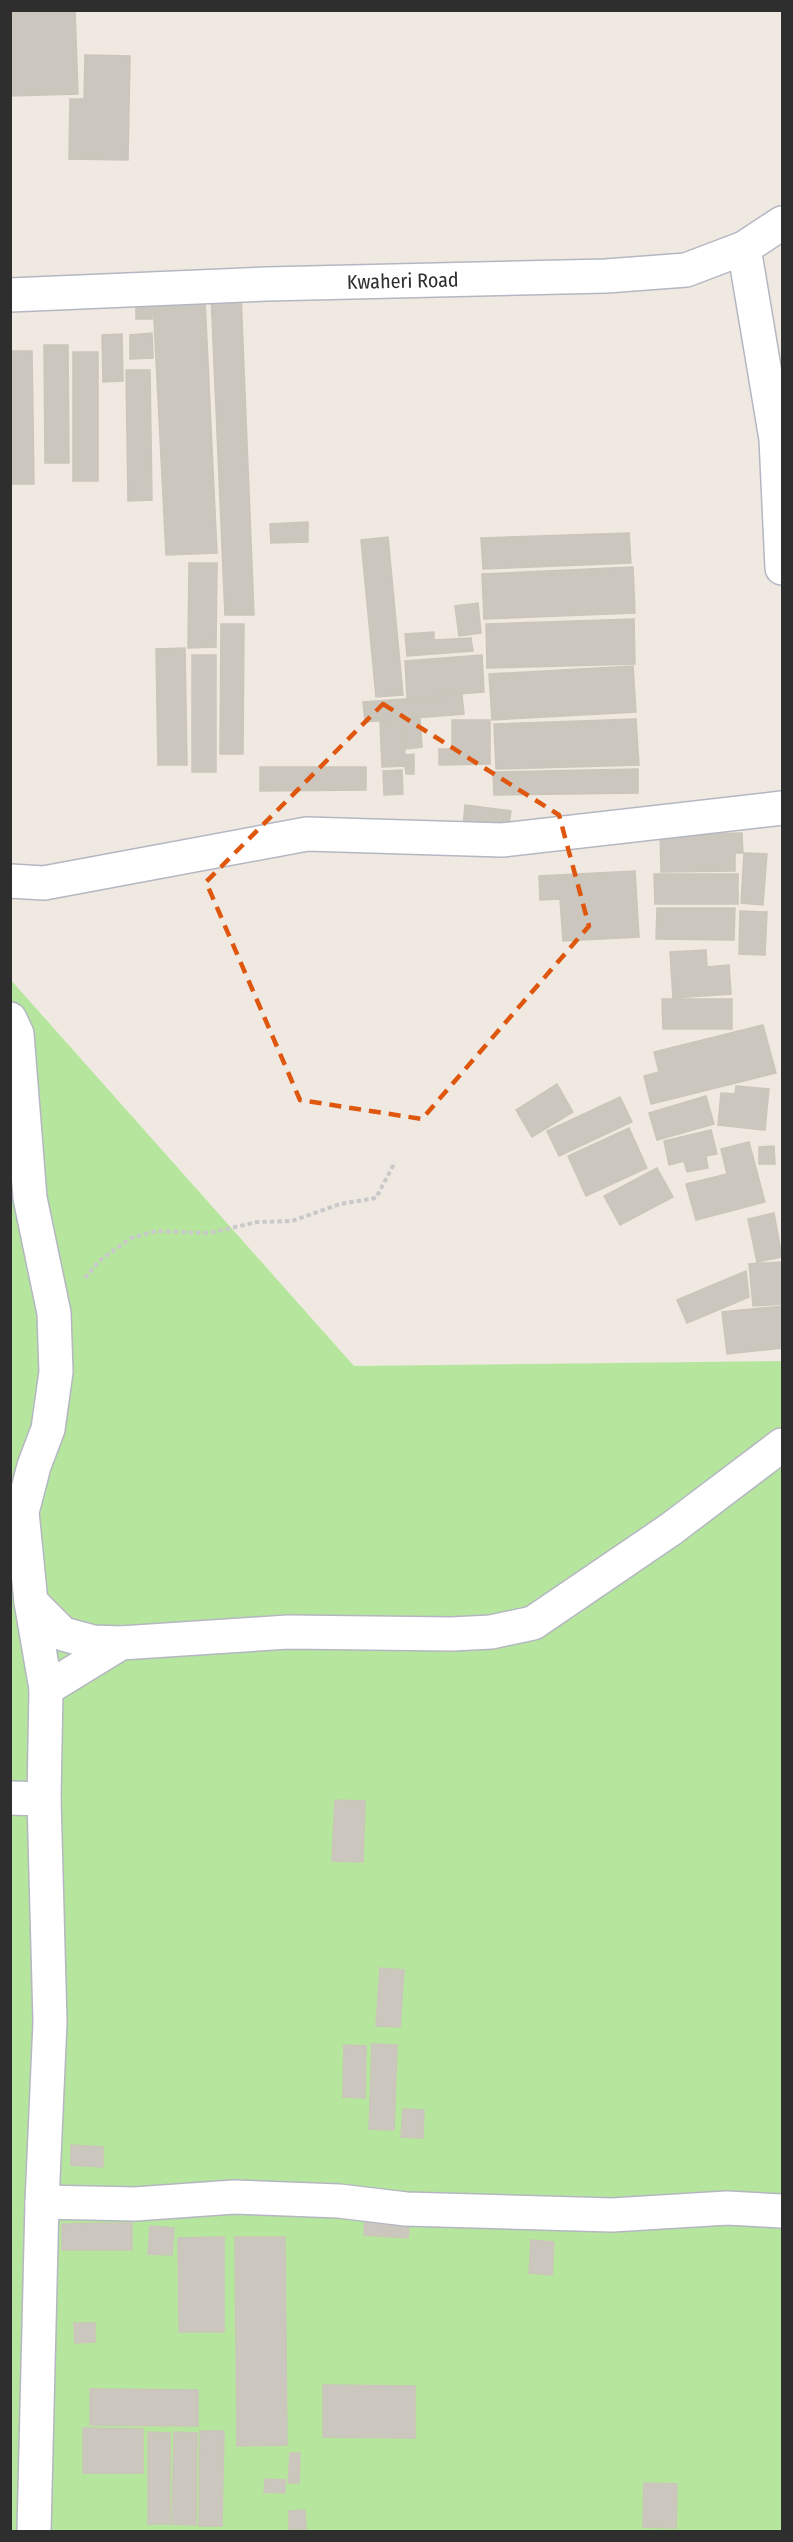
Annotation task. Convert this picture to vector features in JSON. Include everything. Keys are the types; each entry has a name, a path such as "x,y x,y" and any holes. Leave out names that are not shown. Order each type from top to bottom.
{"street":[{"name":"Kwaheri Road","path":"10,296 267,284 606,276 686,270 744,248 783,223"},
{"path":"744,248 776,439 783,568"},
{"path":"10,880 44,883 307,834 502,840 783,808"},
{"path":"10,1019 17,1035 30,1198 54,1313 56,1372 48,1429 34,1466 22,1512 31,1602 46,1689 44,1799 50,2022 42,2202 34,2532"},
{"path":"31,1602 63,1634 93,1642 121,1643 288,1632 491,1632 533,1623 671,1529 783,1445"},
{"path":"46,1689 121,1643"},
{"path":"10,1798 44,1799"},
{"path":"42,2202 135,2204 234,2198 339,2201 406,2209 612,2215 727,2208 783,2211"}],"path":[{"path":"54,1313 99,1261 131,1238 156,1231 208,1233 257,1222 292,1221 339,1204 376,1198 395,1162"}],"highlighted area":[{"path":"383,704 559,815 589,926 422,1119 300,1100 206,882"}],"green space":[{"path":"10,979 354,1366 782,1361 782,2531 11,2531"}],"building":[{"path":"10,10 75,10 78,94 10,96"},
{"path":"85,55 130,56 128,160 69,159 70,99 84,99"},
{"path":"241,294 254,615 225,615 211,295"},
{"path":"136,298 152,299 152,319 136,319"},
{"path":"205,299 217,553 166,555 153,301"},
{"path":"152,333 153,358 130,359 130,335"},
{"path":"122,334 123,381 103,382 102,335"},
{"path":"44,345 68,345 69,463 45,463"},
{"path":"10,351 32,351 34,484 10,484"},
{"path":"73,352 98,352 98,481 73,481"},
{"path":"126,370 150,370 152,500 128,501"},
{"path":"308,522 308,542 271,543 270,524"},
{"path":"629,533 631,563 483,569 481,538"},
{"path":"388,537 403,695 376,697 361,540"},
{"path":"189,563 217,563 216,647 188,648"},
{"path":"633,567 635,613 484,619 482,574"},
{"path":"478,603 481,633 459,636 455,606"},
{"path":"634,619 635,664 487,668 486,624"},
{"path":"221,624 244,624 243,754 220,754"},
{"path":"434,632 434,640 471,638 473,651 407,656 405,634"},
{"path":"185,648 187,765 158,765 156,649"},
{"path":"192,655 216,655 216,772 192,772"},
{"path":"482,655 484,692 407,698 405,661"},
{"path":"633,666 636,712 492,720 489,674"},
{"path":"462,695 464,714 365,722 363,702"},
{"path":"420,719 422,747 406,749 404,720"},
{"path":"636,719 639,765 496,769 494,724"},
{"path":"404,720 405,755 414,754 414,774 406,774 405,766 382,767 380,721"},
{"path":"452,720 490,720 490,764 439,765 439,749 452,749"},
{"path":"260,767 366,767 366,790 260,791"},
{"path":"638,769 638,793 494,795 493,772"},
{"path":"402,770 403,794 384,795 383,771"},
{"path":"465,805 511,811 508,833 463,827"},
{"path":"660,829 693,834 742,833 743,853 735,853 735,871 661,872"},
{"path":"744,853 767,854 763,905 741,903"},
{"path":"635,871 639,937 563,941 560,899 540,900 539,876"},
{"path":"654,874 738,874 738,904 655,904"},
{"path":"657,908 735,908 734,940 656,939"},
{"path":"740,911 767,912 765,955 739,954"},
{"path":"706,950 707,967 729,965 731,994 673,998 670,952"},
{"path":"662,999 732,999 732,1029 663,1029"},
{"path":"763,1025 776,1073 651,1104 644,1076 659,1072 654,1052"},
{"path":"557,1084 573,1112 532,1137 516,1110"},
{"path":"736,1086 769,1089 765,1130 718,1125 721,1093 735,1094"},
{"path":"706,1096 714,1124 657,1140 649,1113"},
{"path":"620,1097 632,1122 559,1156 547,1131"},
{"path":"629,1128 647,1168 586,1196 568,1156"},
{"path":"711,1130 717,1154 706,1156 708,1168 687,1172 684,1161 669,1165 664,1141"},
{"path":"749,1142 765,1202 696,1220 686,1184 727,1174 721,1149"},
{"path":"774,1146 775,1164 759,1164 759,1147"},
{"path":"657,1168 673,1197 620,1225 604,1196"},
{"path":"774,1213 782,1257 757,1262 748,1219"},
{"path":"782,1262 782,1304 753,1306 749,1264"},
{"path":"746,1271 749,1297 687,1323 677,1300"},
{"path":"782,1306 782,1348 727,1354 722,1312"},
{"path":"335,1800 365,1801 363,1862 332,1861"},
{"path":"380,1968 404,1970 400,2027 376,2026"},
{"path":"372,2044 397,2045 394,2130 369,2129"},
{"path":"344,2045 366,2046 365,2098 343,2097"},
{"path":"403,2109 424,2110 423,2138 401,2137"},
{"path":"71,2145 103,2147 103,2167 71,2165"},
{"path":"365,2212 410,2216 408,2238 364,2235"},
{"path":"132,2223 132,2250 62,2250 62,2224"},
{"path":"150,2226 174,2228 172,2255 148,2254"},
{"path":"224,2237 224,2332 179,2332 178,2238"},
{"path":"235,2237 285,2237 287,2445 237,2446"},
{"path":"531,2240 554,2242 552,2275 529,2273"},
{"path":"74,2323 95,2323 95,2342 75,2343"},
{"path":"323,2385 415,2386 415,2438 323,2437"},
{"path":"90,2389 198,2390 198,2426 90,2425"},
{"path":"83,2428 143,2429 143,2473 83,2473"},
{"path":"200,2431 224,2431 222,2526 199,2526"},
{"path":"148,2432 170,2433 170,2524 148,2524"},
{"path":"174,2432 197,2433 196,2525 172,2524"},
{"path":"290,2453 300,2453 299,2483 288,2483"},
{"path":"265,2479 285,2480 285,2493 264,2492"},
{"path":"644,2483 677,2484 676,2528 643,2527"},
{"path":"305,2510 306,2529 289,2529 289,2511"}]}
